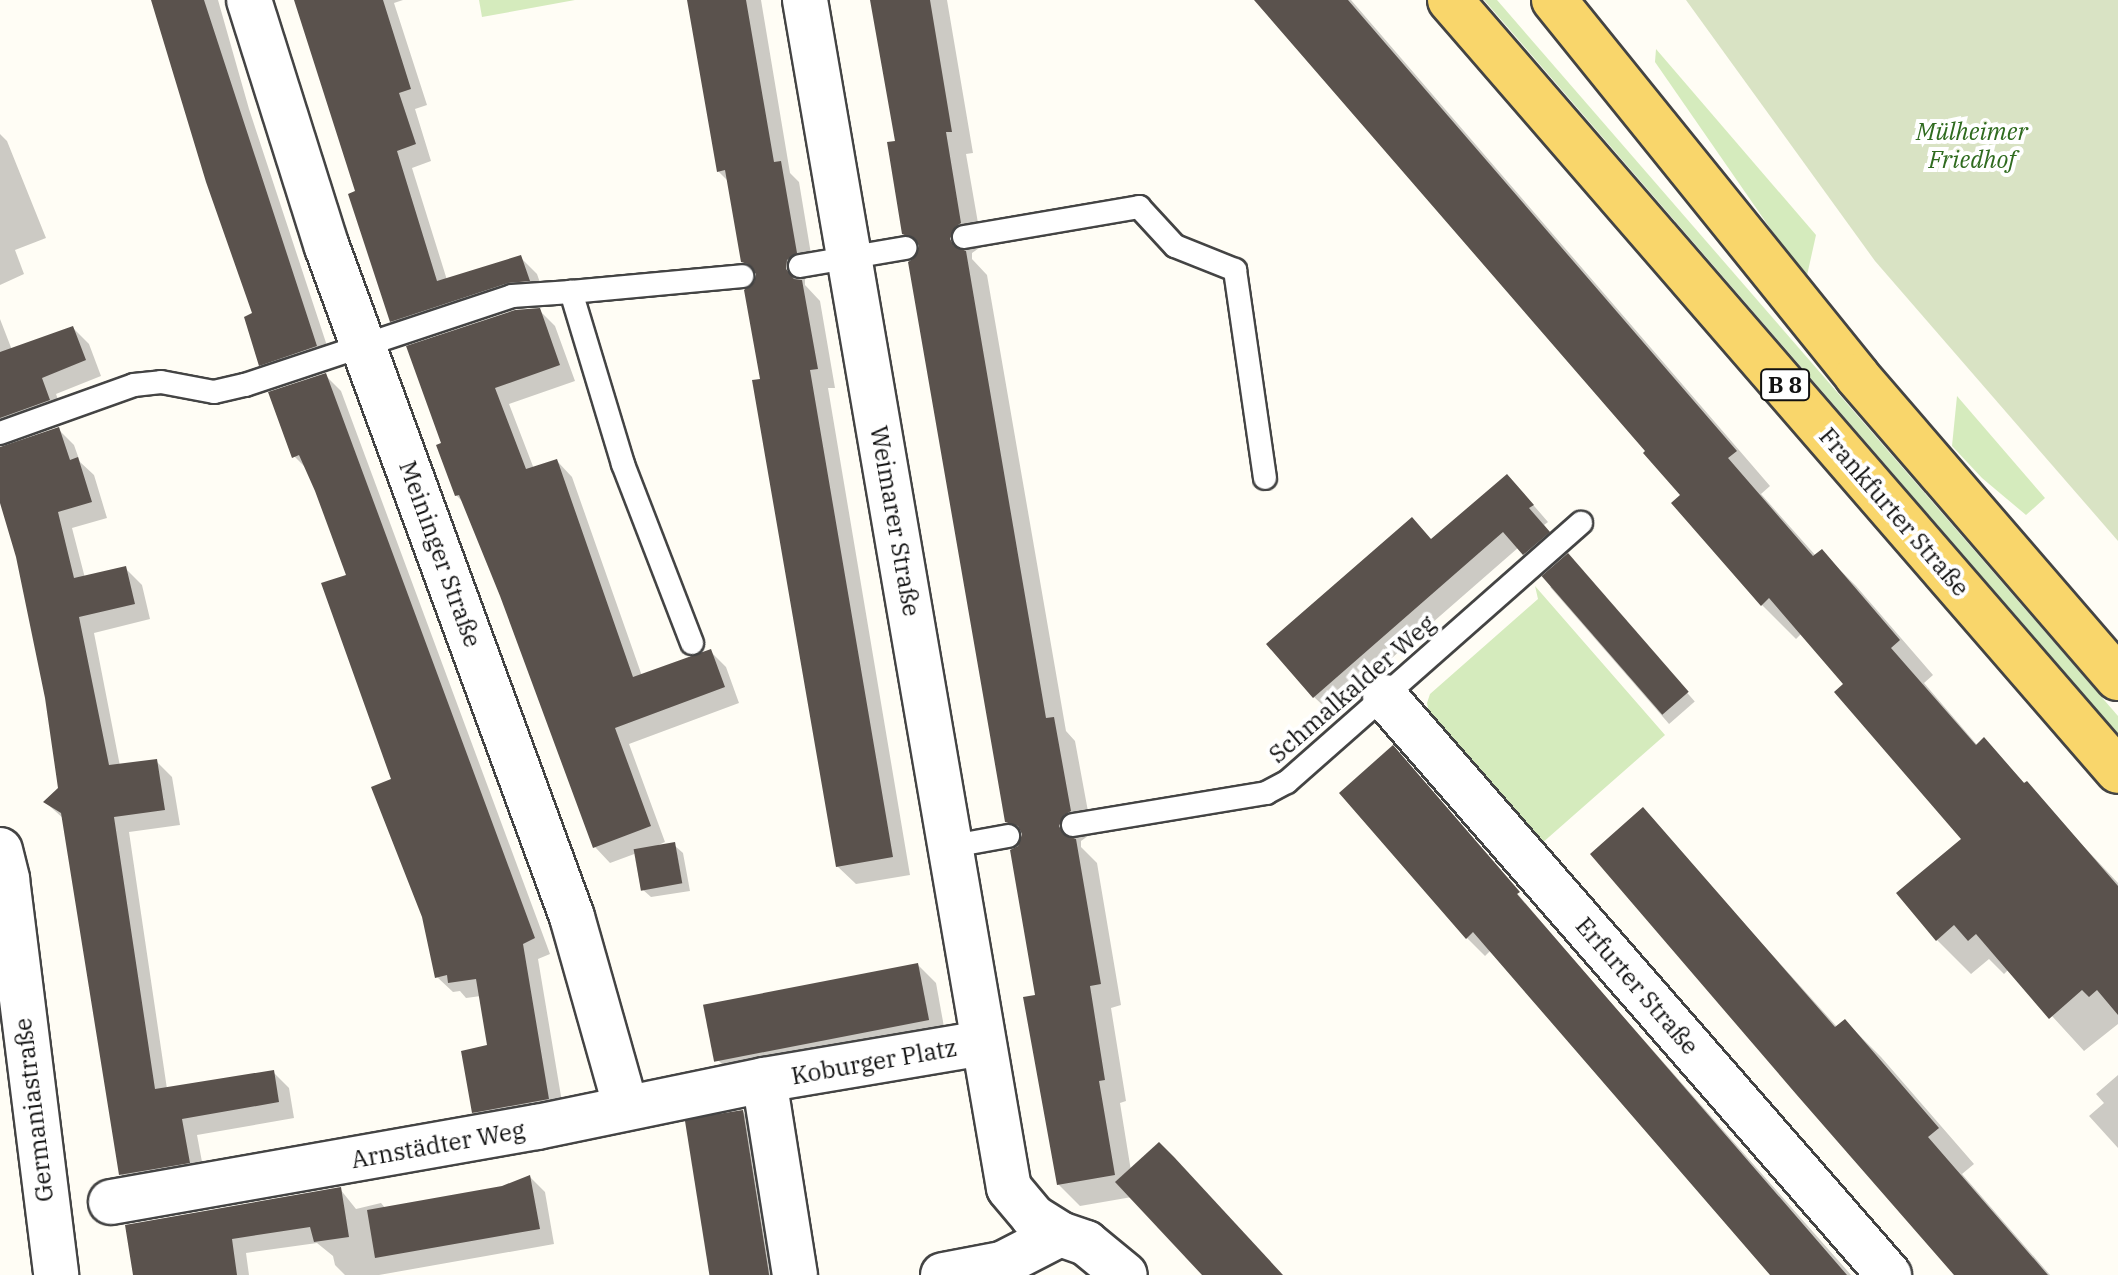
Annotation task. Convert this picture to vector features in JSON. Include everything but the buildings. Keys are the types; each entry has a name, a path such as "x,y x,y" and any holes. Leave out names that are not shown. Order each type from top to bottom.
{"main road":[{"name":"Frankfurter Straße","path":"1450,0 2118,771"},
{"name":"B 8","path":"1554,0 1857,376 2118,678"}],"street":[{"name":"Meininger Straße","path":"249,0 327,247 572,917 626,1108"},
{"name":"Weimarer Straße","path":"805,0 953,846 982,1043"},
{"name":"Erfurter Straße","path":"1385,697 1889,1275"},
{"name":"Germaniastraße","path":"0,850 7,879 56,1275"},
{"name":"Koburger Platz","path":"795,1275 764,1080 982,1043 1009,1188 1033,1217 1060,1234"},
{"name":"Arnstädter Weg","path":"111,1202 764,1080"},
{"path":"943,1275 1002,1264 1060,1234 1086,1243 1125,1275"}],"lane":[{"path":"964,237 1139,207 1175,246 1235,270 1265,478"},
{"path":"800,266 905,248"},
{"path":"0,433 134,385 161,382 214,392 245,385 512,296 742,276"},
{"path":"571,292 623,464 692,643"},
{"name":"Schmalkalder Weg","path":"1073,825 1266,793 1287,782 1581,523"},
{"path":"953,846 1008,836"}],"green space":[{"path":"479,0 575,0 482,17"},
{"path":"1484,0 1497,0 2118,716 2118,734"},
{"name":"Mülheimer Friedhof","path":"1686,0 2118,0 2118,541 1875,261"},
{"path":"1656,49 1816,235 1806,280 1655,62"},
{"path":"1957,396 2045,498 2026,515 1982,478 1952,446"},
{"path":"1535,586 1665,735 1541,844 1429,714 1427,703 1430,694 1538,599"}]}
